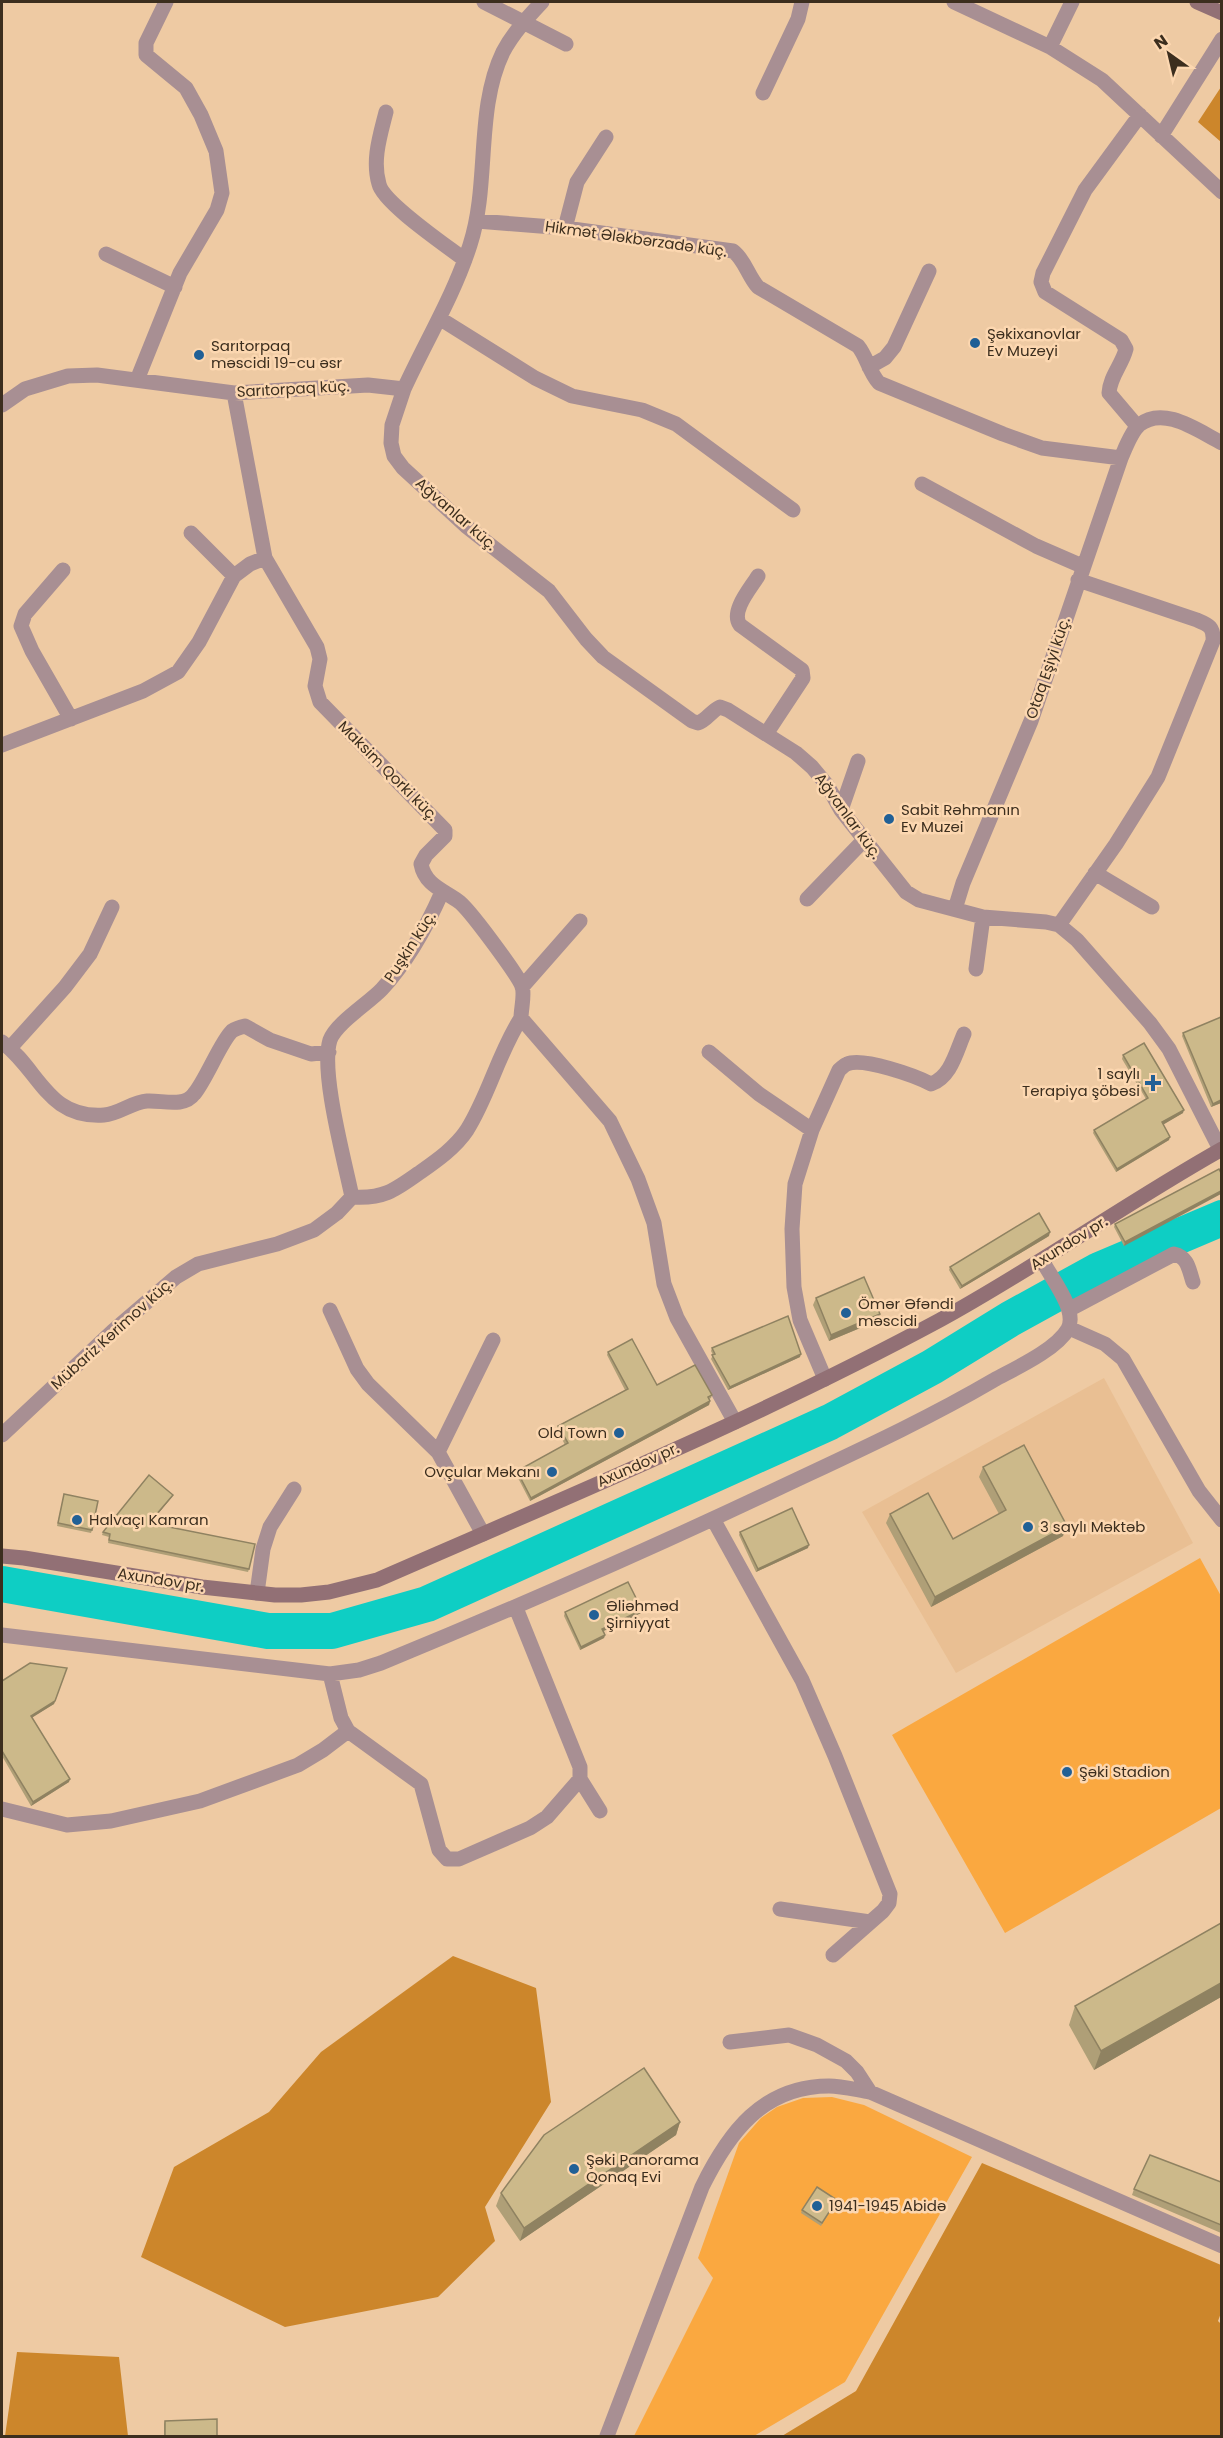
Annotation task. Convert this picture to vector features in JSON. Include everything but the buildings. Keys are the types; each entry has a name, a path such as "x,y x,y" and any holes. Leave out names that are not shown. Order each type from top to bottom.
{"street":[{"path":"137,380 175,287 196,243 217,210 222,193 216,151 201,115 186,88 146,55 146,44 166,2"},
{"path":"484,2 566,44"},
{"path":"404,390 465,260 477,221 491,87 503,52 522,23 542,2"},
{"path":"763,93 798,19 802,2"},
{"path":"954,2 1050,47 1102,80 1221,192"},
{"path":"1050,47 1072,2"},
{"path":"1197,2 1221,13"},
{"path":"1161,136 1221,39"},
{"path":"386,112 376,150 379,186 390,201 465,260"},
{"path":"1140,115 1085,190 1043,273 1041,282 1045,292 1121,340 1126,349 1110,382 1109,393 1137,426 1152,418 1164,417 1221,443"},
{"path":"565,228 577,182 606,137"},
{"name":"Hikmət Ələkbərzadə küç.","path":"477,221 565,228 733,251 740,256 749,277 758,287 858,346 865,355 873,376 879,382 1042,448 1120,458"},
{"path":"106,254 175,287"},
{"path":"869,367 885,358 894,347 929,271"},
{"path":"439,318 535,378 572,396 642,410 676,424 793,510"},
{"name":"Sarıtorpaq küç.","path":"2,405 25,389 68,376 97,375 234,393 368,385 404,390"},
{"name":"Ağvanlar küç.","path":"404,390 392,425 391,442 394,456 403,468 466,526 549,591 603,657 692,721 698,723 704,721 720,707 796,753 827,784 841,810 906,892 919,900 983,917 1059,925"},
{"name":"Maksim Qorki küç.","path":"234,393 265,558 317,647 320,658 315,686 320,702 445,830 446,836 426,855 421,864 423,873 442,892 459,901 472,914 522,987"},
{"name":"Otaq Eşiyi küç.","path":"955,909 963,882 1031,721 1120,458 1137,426"},
{"path":"922,484 1036,546 1080,573 1210,625 1213,631 1212,640 1158,777 1116,844 1059,925 1077,940 1150,1023 1169,1049 1221,1149"},
{"path":"191,533 234,576"},
{"path":"2,745 143,692 178,672 199,642 234,576 250,564 265,558"},
{"path":"63,570 25,614 21,626 32,651 71,719"},
{"path":"758,576 736,612 736,620 802,670 803,678 766,734"},
{"path":"841,810 858,761"},
{"path":"807,899 864,840"},
{"path":"1095,873 1152,907"},
{"name":"Puşkin küç.","path":"352,1197 329,1083 328,1052 331,1038 382,989 402,963 434,910 442,892"},
{"path":"112,908 90,954 65,987 6,1045 44,1091 78,1115 107,1115 140,1101 160,1100 175,1103 193,1096 232,1032 245,1026 270,1040 311,1054 328,1052"},
{"path":"976,969 983,917"},
{"path":"352,1197 374,1198 388,1192 446,1154 466,1132 477,1112 505,1043 521,1018 522,987 580,921"},
{"path":"521,1018 610,1121 638,1179 654,1223 664,1284 676,1318 735,1422"},
{"path":"825,1379 800,1320 794,1287 792,1229 795,1184 812,1130 839,1070 847,1063 861,1063 913,1075 932,1084 939,1082 948,1072 964,1034"},
{"path":"709,1052 759,1094 812,1130"},
{"name":"Axundov pr.","path":"2,1556 202,1587 257,1593 301,1595 354,1587 377,1580 735,1422 825,1379 941,1319 1042,1260 1221,1149"},
{"name":"Mübariz Kərimov küç.","path":"2,1435 113,1331 176,1277 198,1264 277,1244 314,1230 337,1213 352,1197"},
{"path":"1070,1310 1174,1254 1181,1256 1187,1262 1193,1282"},
{"path":"2,1635 330,1674 359,1670 381,1663 516,1608 713,1519 960,1400 1053,1345 1069,1328 1070,1310 1042,1260"},
{"path":"330,1310 357,1369 368,1384 438,1452 483,1534"},
{"path":"1069,1328 1104,1344 1123,1359 1199,1491 1221,1520"},
{"path":"438,1452 493,1340"},
{"path":"257,1593 263,1549 270,1527 294,1489"},
{"path":"713,1519 802,1680 890,1894 889,1903 833,1955"},
{"path":"516,1608 580,1767 580,1779 600,1811"},
{"path":"330,1674 341,1718 348,1731 421,1784 439,1850 447,1859 459,1859 530,1828 547,1817 580,1779"},
{"path":"2,1809 67,1825 111,1821 200,1801 298,1765 348,1731"},
{"path":"780,1908 870,1922"},
{"path":"730,2042 789,2035 817,2045 846,2061 857,2072 870,2092"},
{"path":"607,2436 702,2187 726,2143 739,2127 764,2103 792,2091 829,2086 870,2092 1221,2246"}],"shaded area":[{"path":"1221,87 1221,142 1198,122"},
{"name":"3 saylı Məktəb","path":"1104,1378 1193,1543 956,1673 862,1512"},
{"name":"Şəki Stadion","path":"1200,1558 1221,1596 1221,1808 1005,1933 892,1735"},
{"path":"453,1956 536,1988 551,2102 485,2207 495,2241 438,2297 285,2327 141,2257 174,2167 269,2112 321,2052"},
{"path":"832,2097 864,2105 972,2157 845,2382 754,2436 634,2436 713,2278 698,2258 739,2143 761,2118 777,2107 803,2098"},
{"path":"982,2163 1221,2265 1221,2313 1218,2321 1222,2325 1221,2436 782,2436 856,2391"},
{"path":"17,2352 119,2357 128,2436 5,2436"}],"waterway":[{"path":"2,1584 268,1631 332,1631 427,1604 830,1422 932,1367 1010,1319 1099,1270 1222,1218"}],"place":[{"name":"Şəkixanovlar Ev Muzeyi","path":"975,343"},
{"name":"Sarıtorpaq məscidi 19-cu əsr","path":"199,355"},
{"name":"Sabit Rəhmanın Ev Muzei","path":"889,819"},
{"name":"1 saylı Terapiya şöbəsi","path":"1153,1083"},
{"name":"Ömər Əfəndi məscidi","path":"846,1313"},
{"name":"Old Town","path":"619,1433"},
{"name":"Ovçular Məkanı","path":"552,1472"},
{"name":"Halvaçı Kamran","path":"77,1520"},
{"name":"3 saylı Məktəb","path":"1028,1527"},
{"name":"Əliəhməd Şirniyyat","path":"594,1615"},
{"name":"Şəki Stadion","path":"1067,1772"},
{"name":"Şəki Panorama Qonaq Evi","path":"574,2169"},
{"name":"1941-1945 Abidə","path":"817,2206"}]}
